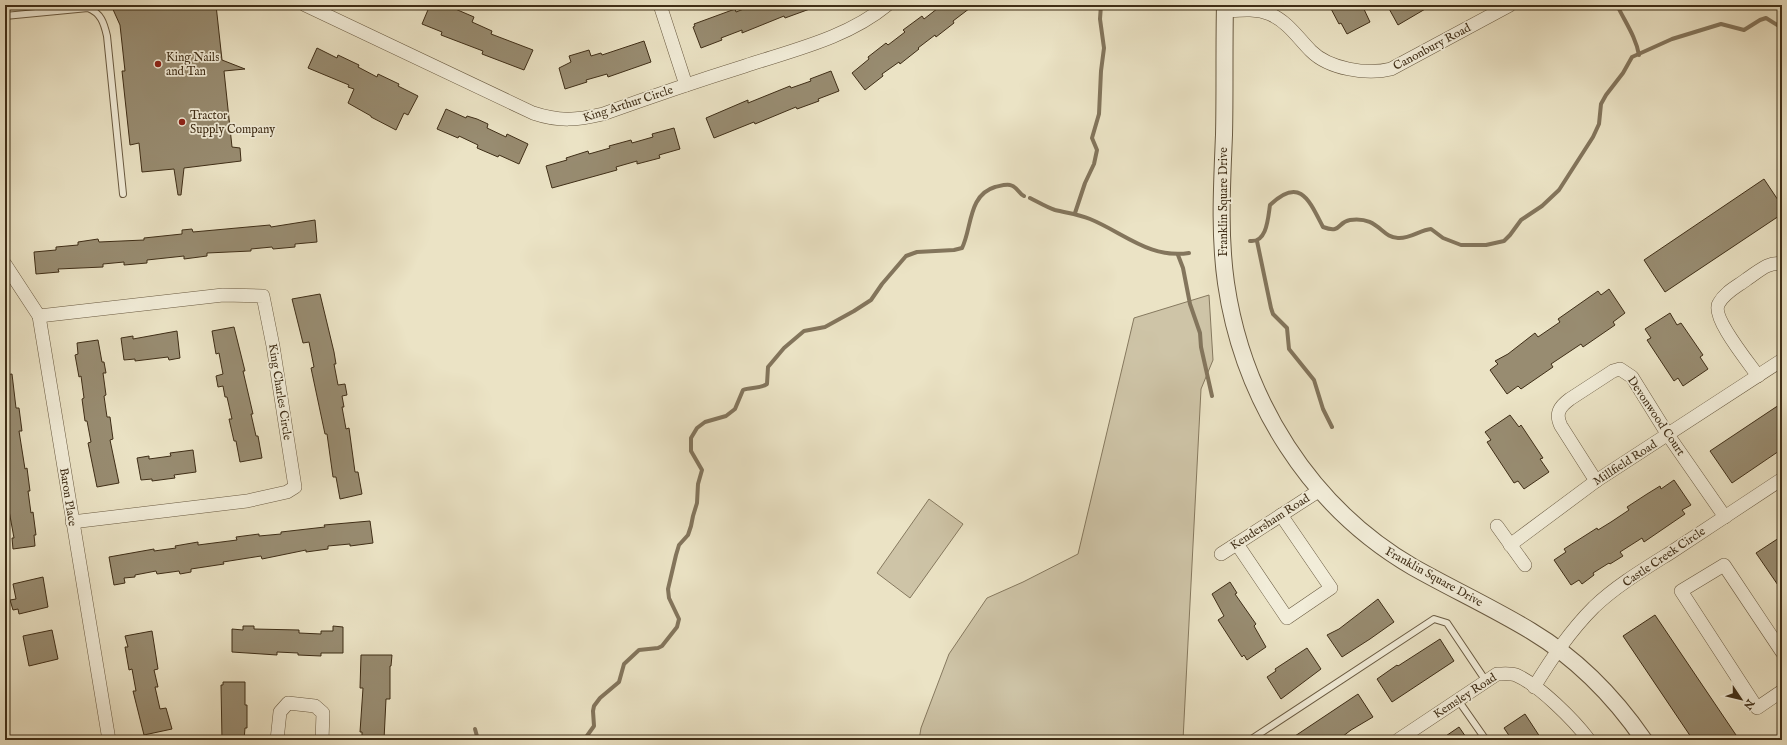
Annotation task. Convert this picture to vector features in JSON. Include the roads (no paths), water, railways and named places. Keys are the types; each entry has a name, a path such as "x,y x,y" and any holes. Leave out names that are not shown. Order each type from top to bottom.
{"street":[{"name":"King Arthur Circle","path":"305,5 546,118 562,120 592,117 814,43 851,29 876,14 887,5"},
{"path":"660,5 686,85"},
{"name":"Canonbury Road","path":"1225,8 1247,9 1270,14 1296,34 1312,52 1328,63 1371,73 1391,69 1510,5"},
{"name":"Franklin Square Drive","path":"1225,8 1221,228 1226,282 1236,334 1259,397 1289,451 1320,490 1345,517 1387,552 1533,632 1583,670 1627,717 1644,740"},
{"path":"1758,376 1722,323 1717,312 1718,303 1726,294 1771,263 1782,264"},
{"name":"Baron Place","path":"5,264 39,316 109,740"},
{"name":"King Charles Circle","path":"39,316 223,296 263,296 274,354 295,486 287,492 247,501 72,522"},
{"name":"Millfield Road","path":"1510,544 1596,481 1782,360"},
{"name":"Devonwood Court","path":"1596,481 1561,426 1557,416 1563,404 1613,371 1620,369 1624,370 1632,377 1668,435 1725,517"},
{"name":"Castle Creek Circle","path":"1534,687 1557,650 1580,622 1607,595 1782,479"},
{"name":"Kendersham Road","path":"1221,554 1320,490"},
{"path":"1237,544 1287,618 1331,588 1281,515"},
{"path":"1497,526 1525,565"},
{"path":"1782,652 1724,565 1681,591 1757,708 1782,691"},
{"name":"Kemsley Road","path":"1401,739 1497,674 1515,675 1534,687 1557,705 1589,740"},
{"path":"277,740 280,712 288,703 315,706 323,713 322,740"}],"lane":[{"path":"36,5 37,13"},
{"path":"5,16 88,8 96,11 101,18 107,36 123,194"},
{"path":"1250,740 1434,619 1447,624 1486,681"},
{"path":"1458,700 1486,740"}],"waterway":[{"path":"1075,213 1085,183 1094,164 1097,150 1092,138 1099,114 1101,71 1104,48 1100,19 1101,5"},
{"path":"1617,5 1633,36 1639,55"},
{"path":"1250,241 1256,241 1266,229 1270,205 1289,192 1296,192 1302,195 1313,208 1323,227 1329,229 1339,227 1346,221 1360,220 1367,221 1387,235 1398,238 1407,237 1431,229 1443,238 1461,245 1486,245 1504,241 1521,220 1542,206 1559,190 1593,137 1599,124 1601,104 1623,73 1632,57 1672,39 1721,24 1744,30 1766,18 1782,28"},
{"path":"584,740 594,726 594,706 600,698 619,682 624,664 639,650 658,648 662,646 677,627 679,619 669,598 668,589 679,545 688,535 697,503 698,484 702,470 691,451 691,438 697,428 705,422 726,416 735,409 743,390 761,387 767,384 768,367 784,348 804,331 825,327 871,300 882,284 906,256 917,252 954,250 962,248 975,205 986,191 995,187 1010,185 1024,196"},
{"path":"1030,198 1055,210 1090,219 1150,249 1175,254 1189,253"},
{"path":"1257,241 1273,314 1287,328 1289,349 1314,380 1323,409 1332,427"},
{"path":"1178,255 1183,268 1190,304 1200,333 1201,347 1212,396"},
{"path":"475,729 478,740"}],"place":[{"name":"King Nails and Tan","path":"158,64"},
{"name":"Tractor Supply Company","path":"182,122"}]}
